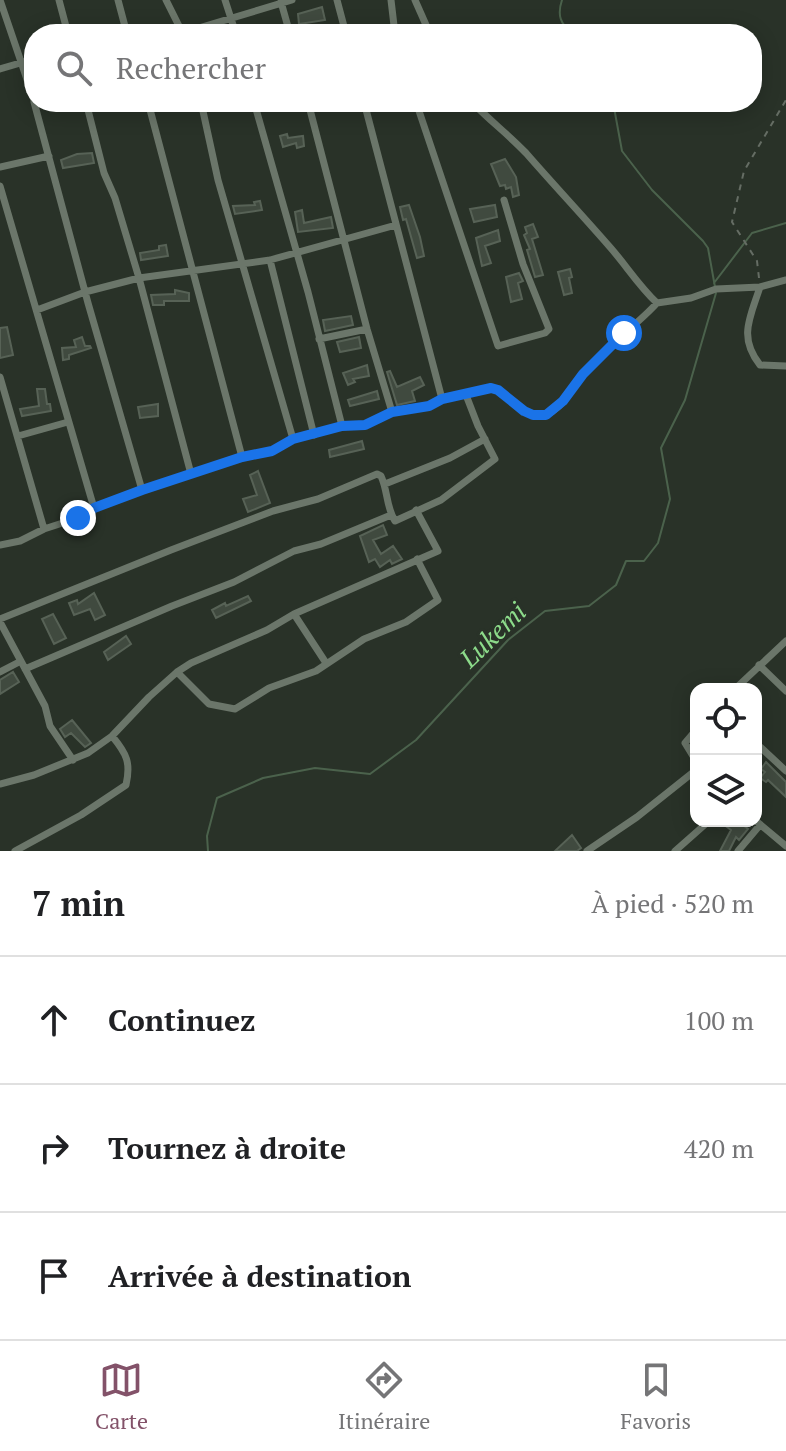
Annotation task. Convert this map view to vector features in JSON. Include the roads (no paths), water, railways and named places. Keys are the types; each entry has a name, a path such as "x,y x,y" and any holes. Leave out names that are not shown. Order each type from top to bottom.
{"street":[{"path":"0,0 24,69"},
{"path":"59,0 65,24"},
{"path":"118,0 124,24"},
{"path":"166,0 178,24"},
{"path":"225,0 233,24"},
{"path":"217,24 292,0"},
{"path":"337,0 343,24"},
{"path":"391,0 394,24"},
{"path":"415,0 426,24"},
{"path":"281,2 287,24"},
{"path":"0,69 22,63"},
{"path":"37,112 142,490"},
{"path":"89,112 104,173 115,198 139,278 191,474"},
{"path":"151,112 242,457"},
{"path":"203,112 218,180 293,439"},
{"path":"257,112 342,426"},
{"path":"311,112 367,329 392,412"},
{"path":"367,112 442,399"},
{"path":"419,112 498,346 545,333 549,329 523,264 504,200"},
{"path":"481,112 524,151 610,247 637,284 657,303"},
{"path":"0,167 49,156"},
{"path":"0,186 94,508"},
{"path":"37,310 85,292 139,278 270,260 396,225"},
{"path":"270,260 314,435"},
{"path":"0,545 20,541 142,490 242,457 272,451 293,439 342,426 365,425 392,412 429,406 442,399 491,388 524,411 546,415 563,401 595,361 657,303 691,298 719,289 760,287 786,280"},
{"path":"760,287 747,324 746,339 760,365 786,366"},
{"path":"319,339 367,329"},
{"path":"0,377 44,529"},
{"path":"73,760 50,726 45,706 0,620 171,550 273,511 318,499 377,474 385,484 384,493 395,521 441,500 495,459 466,395"},
{"path":"18,436 68,422"},
{"path":"385,484 450,458 485,439"},
{"path":"0,784 73,760 112,736 177,672 191,663 438,551 416,510"},
{"path":"25,669 234,582 294,551 321,544 391,515"},
{"path":"177,672 209,704 235,709 269,688 308,675 364,639 406,622 438,600 417,559"},
{"path":"294,614 326,663"},
{"path":"741,683 786,641"},
{"path":"0,672 21,661"},
{"path":"759,665 786,691"},
{"path":"16,851 81,815 126,785 130,767 127,754 112,736"},
{"path":"762,749 786,771"},
{"path":"587,851 637,817 690,775"},
{"path":"762,826 786,846"},
{"path":"675,851 702,827"},
{"path":"738,851 755,827"}],"waterway":[{"name":"Lukemi","path":"562,0 560,10 564,24"},
{"name":"Lukemi","path":"615,112 622,151 652,190 708,248 715,287"},
{"path":"714,283 752,233 786,223"},
{"name":"Lukemi","path":"208,851 207,836 217,798 263,778 315,768 370,774 416,740 508,640 545,611 589,606 616,585 626,561 644,561 658,543 670,499 661,448 685,400 716,293"}]}
